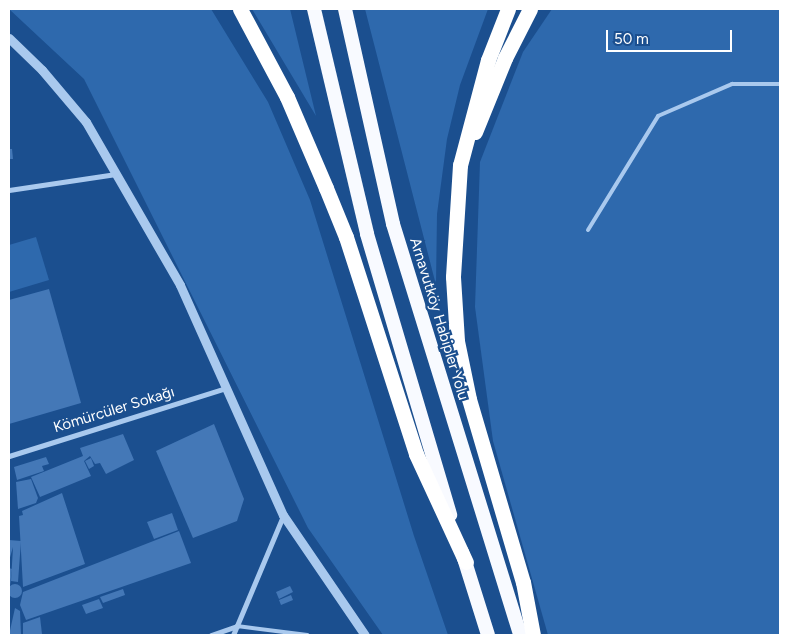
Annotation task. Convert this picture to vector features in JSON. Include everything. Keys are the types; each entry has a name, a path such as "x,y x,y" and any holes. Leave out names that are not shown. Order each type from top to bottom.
{"highway":[{"path":"240,9 286,97 326,188 346,237 416,454 466,562"},
{"path":"314,9 344,145 393,331 488,635"},
{"name":"Arnavutköy Habipler Yolu","path":"344,9 393,224 520,635"},
{"path":"508,9 488,60 460,165 453,277 457,341 480,444 523,582 533,635"},
{"path":"460,165 505,58 530,9"}],"street":[{"path":"9,38 42,70 86,122 180,285 283,515 365,635"},
{"path":"9,190 116,174"},
{"name":"Kömürcüler Sokağı","path":"9,456 226,388"},
{"path":"233,635 283,515"},
{"path":"211,635 236,626"}],"lane":[{"path":"588,230 658,116 732,84 780,84"},
{"path":"236,626 307,635"}],"shaded area":[{"path":"9,9 211,9 268,102 310,200 414,536 448,635 383,635 308,528 84,79"},
{"path":"252,9 290,9 316,116 255,14"},
{"path":"365,9 488,9 460,85 447,139 437,214 436,285"},
{"path":"552,9 780,9 780,635 548,635 493,441 475,307 480,162 523,52"},
{"path":"36,237 49,280 9,292 9,245"}],"building":[{"path":"9,149 12,149 13,159 9,159"},
{"path":"49,289 81,403 9,424 9,300"},
{"path":"214,424 244,499 237,521 193,538 156,451"},
{"path":"123,434 134,460 106,474 100,463 95,464 90,456 84,461 91,476 40,497 31,477 83,456 80,448"},
{"path":"46,457 49,464 42,466 44,471 17,480 14,467"},
{"path":"91,458 94,466 89,469 85,461"},
{"path":"31,479 38,498 36,503 18,509 16,482"},
{"path":"62,493 85,564 23,587 19,516 23,515 22,511"},
{"path":"172,513 178,530 154,539 147,522"},
{"path":"179,531 191,563 26,620 20,605 23,592"},
{"path":"9,540 21,541 18,582 11,581 13,547 9,561"},
{"path":"9,568 12,569 10,586 9,586"},
{"path":"12,584 18,584 22,591 18,598 12,598 8,594 8,588"},
{"path":"290,586 293,592 279,599 276,592"},
{"path":"123,589 125,595 103,603 100,597"},
{"path":"291,595 293,600 281,605 279,600"},
{"path":"99,599 103,608 86,614 82,605"},
{"path":"15,608 20,611 21,635 9,635"},
{"path":"40,617 42,634 23,635 23,623"}]}
